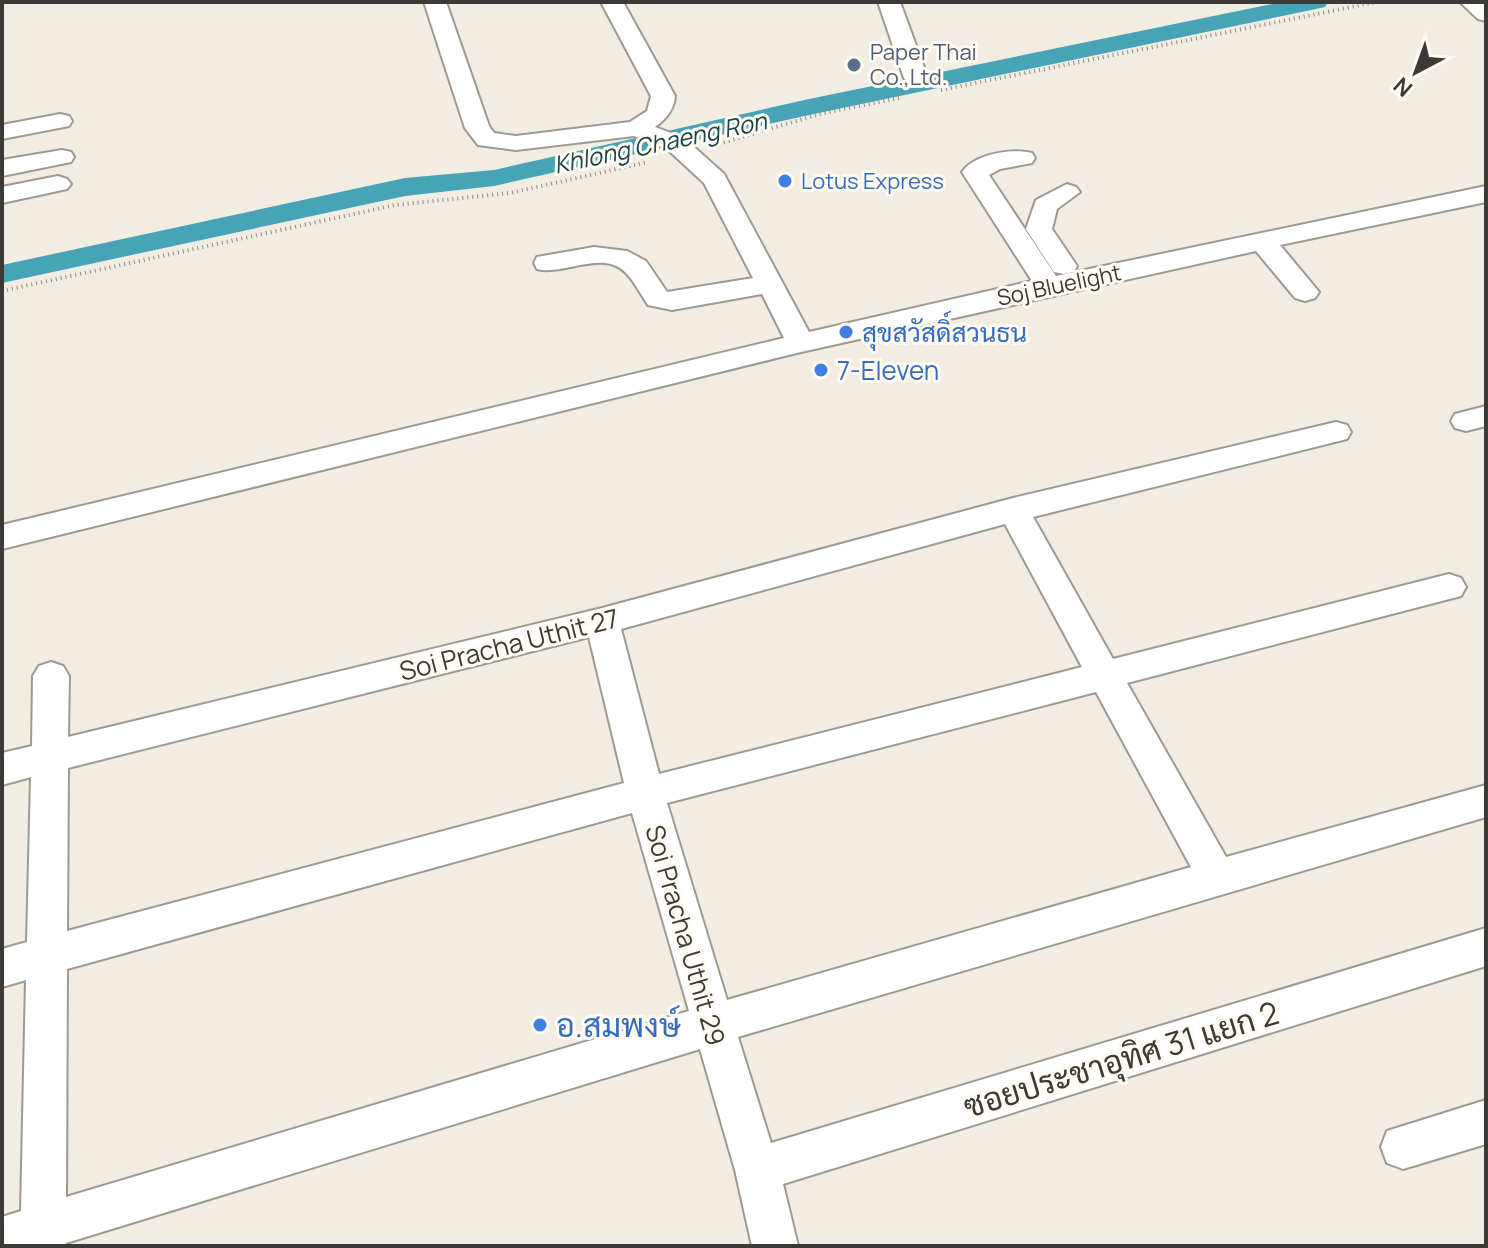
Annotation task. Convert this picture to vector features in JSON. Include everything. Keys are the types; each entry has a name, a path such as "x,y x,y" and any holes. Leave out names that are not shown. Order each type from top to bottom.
{"street":[{"path":"435,2 477,128 487,140 516,143 642,130 689,153 715,179 801,343"},
{"path":"612,2 663,96 662,106 642,130"},
{"path":"889,2 916,78"},
{"path":"1471,2 1486,14"},
{"path":"2,132 60,121"},
{"path":"2,168 62,157"},
{"path":"1023,158 994,162 975,172 1062,284"},
{"path":"2,195 58,184"},
{"path":"1062,284 1039,229 1045,205 1067,192"},
{"name":"Soj Bluelight","path":"2,537 801,343 1486,194"},
{"path":"1262,241 1305,292"},
{"path":"547,263 608,255 622,257 634,265 658,299 672,301 770,284"},
{"name":"Soi Pracha Uthit 27","path":"2,769 602,621 1013,510 1336,432"},
{"path":"1013,510 1216,876"},
{"path":"2,968 645,793 1449,587"},
{"name":"Soi Pracha Uthit 29","path":"602,621 645,793 711,1024 757,1170 775,1246"},
{"path":"43,1237 51,676"},
{"path":"2,1240 43,1237 711,1024 1216,876 1486,801"},
{"name":"ซอยประชาอุทิศ 31 แยก 2","path":"757,1170 1486,947"},
{"path":"1403,1147 1486,1122"}],"waterway":[{"name":"Khlong Chaeng Ron","path":"2,274 405,187 494,178 809,107 1316,2"}],"place":[{"name":"Paper Thai Co.,Ltd.","path":"854,65"},
{"name":"Lotus Express","path":"785,181"},
{"name":"สุขสวัสดิ์สวนธน","path":"846,332"},
{"name":"7-Eleven","path":"821,370"},
{"name":"อ.สมพงษ์","path":"540,1025"}]}
